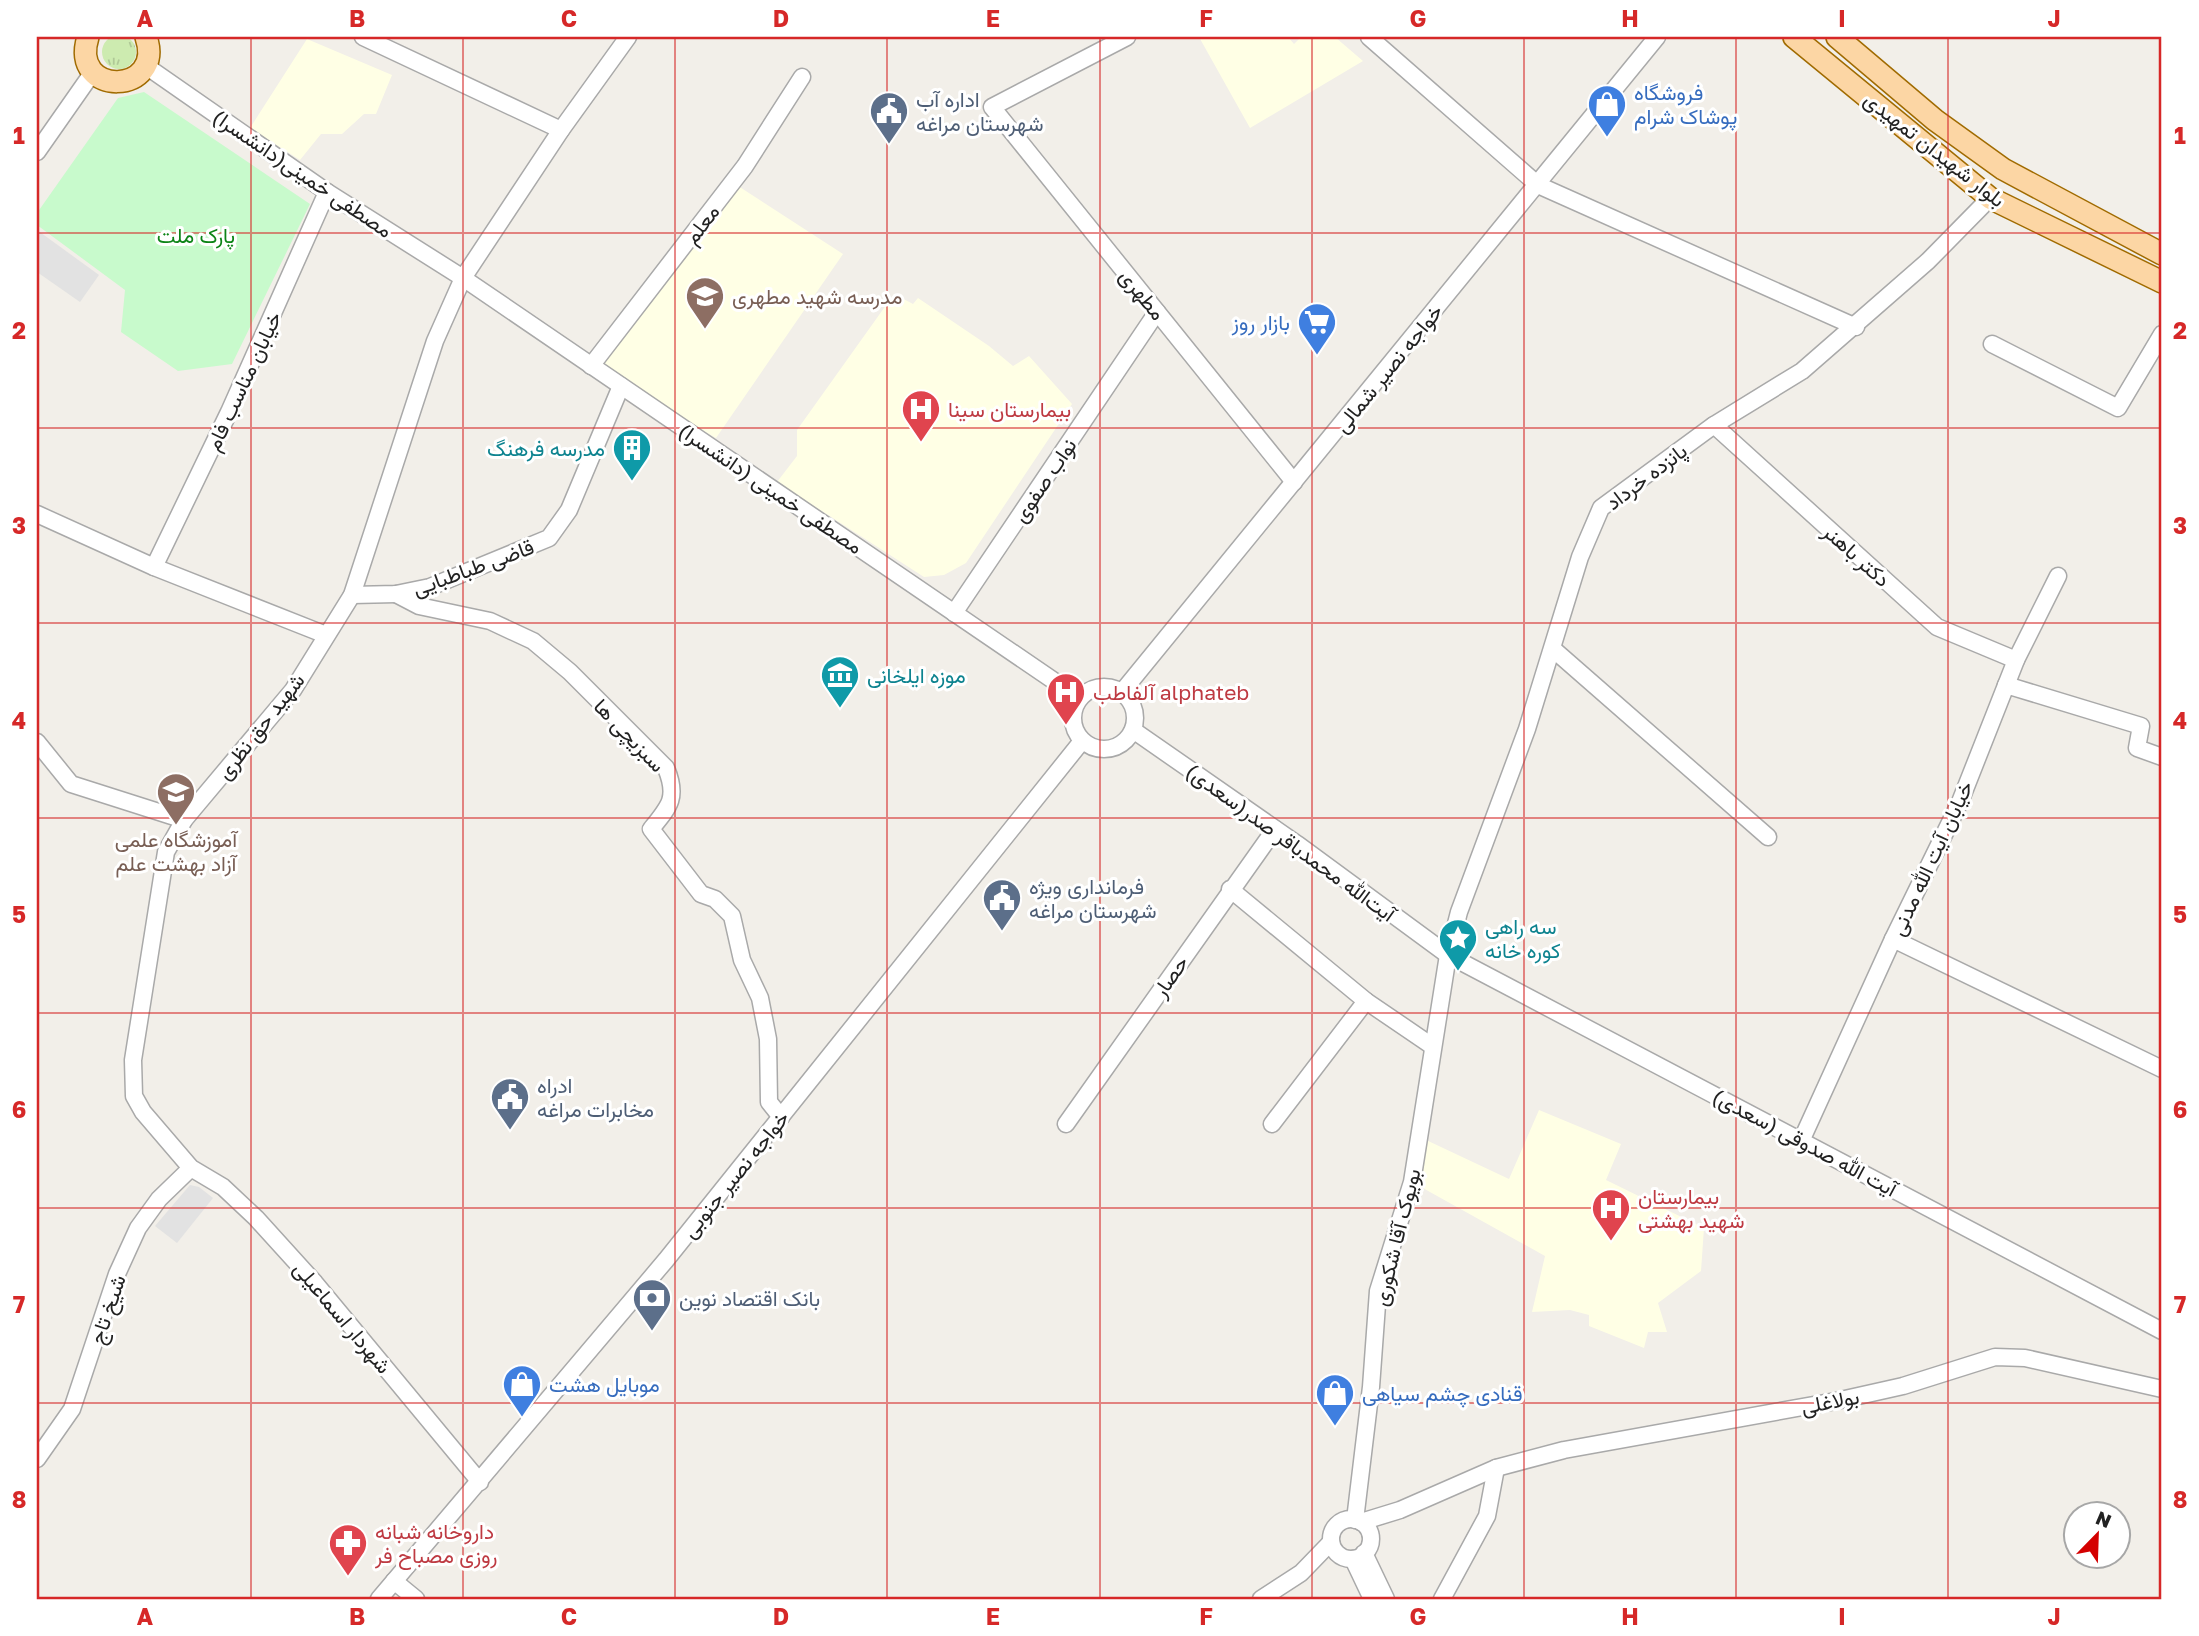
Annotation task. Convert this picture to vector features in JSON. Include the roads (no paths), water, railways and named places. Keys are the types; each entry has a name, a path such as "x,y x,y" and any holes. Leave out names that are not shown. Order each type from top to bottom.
{"main road":[{"path":"82,40 88,64 93,72 110,82 121,83 131,80 146,65 149,56 147,37"},
{"name":"بلوار شهیدان تمهیدی","path":"1794,37 1990,198 2162,282"},
{"name":"بلوار شهیدان تمهیدی","path":"1837,37 1935,120 2003,169 2162,254"}],"street":[{"path":"363,37 561,130"},
{"name":"شهید حق نظری","path":"191,1168 143,1112 132,1087 133,1060 148,982 148,956 166,852 184,820 293,690 352,595 430,354 463,278 561,130 628,37"},
{"name":"مطهری","path":"1127,37 992,107 1294,482"},
{"path":"1369,37 1538,185 1856,327"},
{"name":"خواجه نصیر شمالی","path":"1122,692 1538,185 1654,38"},
{"name":"(دانشسرا)مصطفی خمینی","path":"146,65 327,192 463,278"},
{"path":"37,152 93,72"},
{"name":"معلم","path":"592,366 745,166 802,76"},
{"name":"خیابان مناسب فام","path":"154,567 245,379 327,192"},
{"name":"پانزده خرداد","path":"1448,955 1459,912 1527,729 1580,557 1601,508 1714,425 1802,371 1856,327 1928,261 1990,198"},
{"name":"مصطفی خمینی (دانشسرا)","path":"463,278 1079,698"},
{"name":"نواب صفوی","path":"954,613 1157,312"},
{"path":"1992,344 2119,408 2162,334"},
{"name":"قاضی طباطبایی","path":"352,595 396,594 430,587 549,538 569,510 621,386"},
{"name":"دکتر باهنر","path":"1714,425 1937,627 2016,660"},
{"path":"37,514 154,567 326,635"},
{"name":"خیابان آیت الله مدنی","path":"1802,1139 1893,939 1960,802 2016,660 2058,576"},
{"name":"سبزیچی ها","path":"396,594 419,606 490,621 533,641 570,672 666,768 674,787 672,800 652,830 701,894 715,899 732,916 742,960 760,998 768,1039 769,1102 781,1117"},
{"path":"1553,649 1768,837"},
{"path":"2006,685 2141,726 2137,748 2162,757"},
{"path":"1095,688 1114,688 1122,692 1135,713 1133,730 1127,739 1108,749 1090,746 1082,741 1073,716 1079,698 1095,688"},
{"name":"آیت‌الله محمدباقر صدر(سعدی)","path":"1133,730 1448,955"},
{"name":"خواجه نصیر جنوبی","path":"379,1599 480,1482 781,1117 1082,741"},
{"path":"37,743 71,784 184,820"},
{"name":"حصار","path":"1066,1124 1275,829"},
{"path":"1230,889 1366,1001 1432,1046"},
{"path":"1893,939 2162,1069"},
{"name":"بویوک آقا شکوری","path":"1358,1521 1378,1291 1412,1182 1448,955"},
{"name":"آیت الله صدوقی (سعدی)","path":"1448,955 1802,1139 1963,1229 2161,1327"},
{"path":"1272,1124 1366,1001"},
{"name":"شیخ تاج","path":"37,1459 72,1409 117,1275 138,1228 159,1199 191,1168"},
{"name":"شهردار اسماعیلی","path":"191,1168 223,1187 256,1218 315,1283 480,1482"},
{"name":"بولاغلی","path":"1358,1521 1400,1510 1496,1468 1564,1450 1845,1399 1903,1386 1995,1357 2025,1358 2162,1389"},
{"path":"1442,1599 1487,1516 1496,1468"},
{"path":"1261,1599 1301,1573 1331,1542 1337,1524 1358,1521 1370,1537 1359,1556 1372,1599"},
{"path":"1331,1542 1336,1553 1359,1556"},
{"path":"1359,1556 1386,1599"},
{"path":"394,1581 416,1599"}],"place":[{"name":"فروشگاه پوشاک شرام","path":"1607,138"},
{"name":"اداره آب شهرستان مراغه","path":"889,145"},
{"name":"مدرسه شهید مطهری","path":"705,330"},
{"name":"بازار روز","path":"1317,356"},
{"name":"بیمارستان سینا","path":"921,443"},
{"name":"مدرسه فرهنگ","path":"632,482"},
{"name":"موزه ایلخانی","path":"840,709"},
{"name":"آلفاطب alphateb","path":"1066,726"},
{"name":"آموزشگاه علمی آزاد بهشت علم","path":"176,826"},
{"name":"فرمانداری ویژه شهرستان مراغه","path":"1002,932"},
{"name":"سه راهی کوره خانه","path":"1458,972"},
{"name":"ادراه مخابرات مراغه","path":"510,1131"},
{"name":"بیمارستان شهید بهشتی","path":"1611,1242"},
{"name":"بانک اقتصاد نوین","path":"652,1332"},
{"name":"موبایل هشت","path":"522,1418"},
{"name":"قنادی چشم سیاهی","path":"1335,1427"},
{"name":"داروخانه شبانه روزی مصباح فر","path":"348,1577"}],"park label":[{"name":"پارک ملت","path":"196,235"}]}
